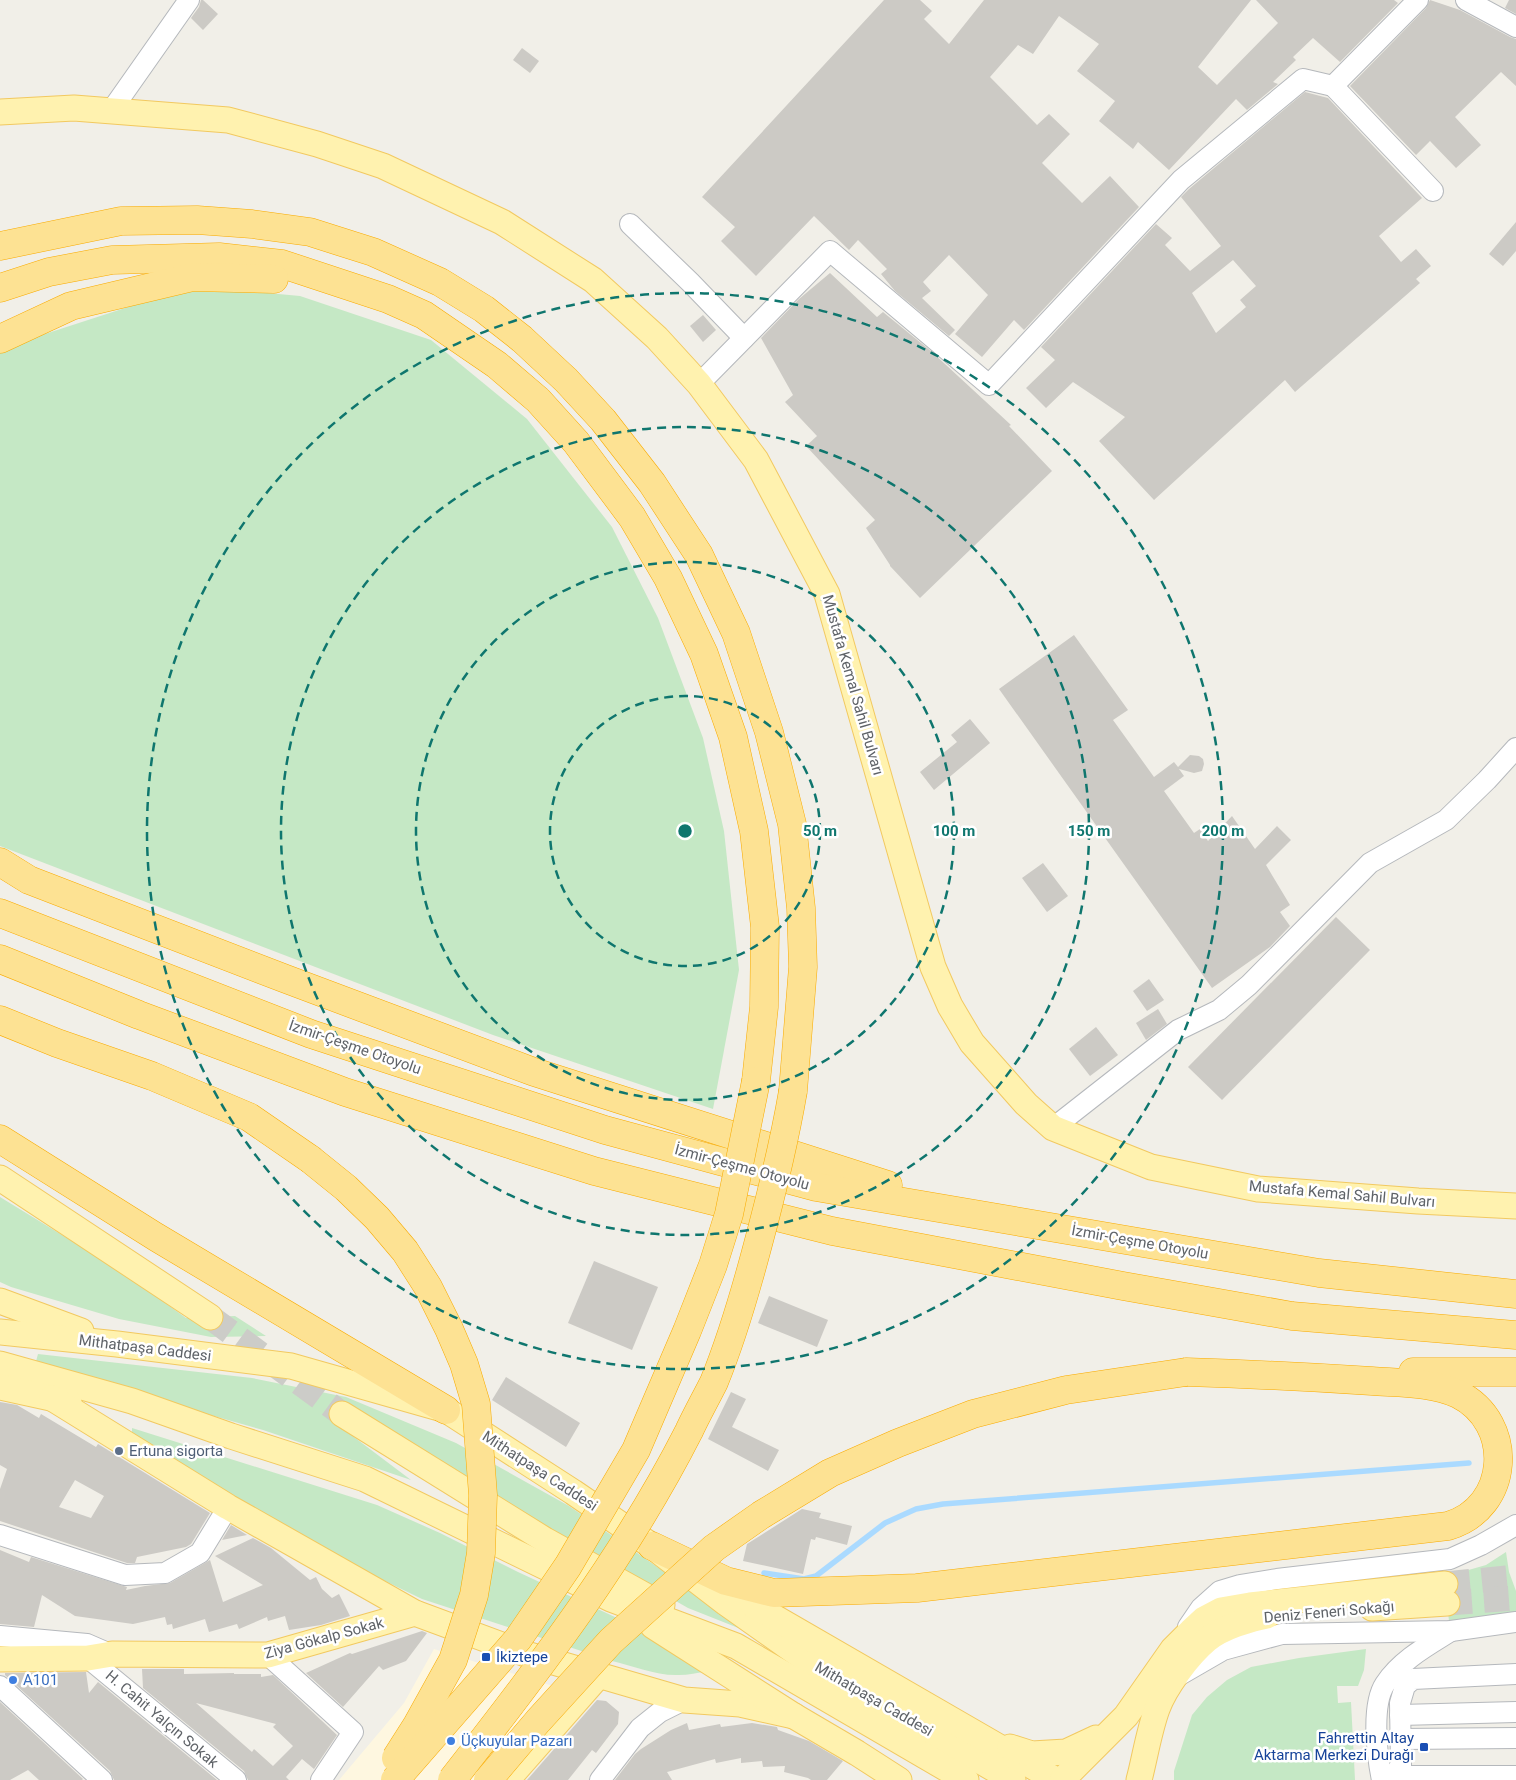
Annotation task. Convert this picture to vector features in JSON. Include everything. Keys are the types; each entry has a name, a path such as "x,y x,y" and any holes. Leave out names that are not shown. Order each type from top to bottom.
{"highway":[{"path":"0,246 121,222 197,220 252,224 310,232 373,252 440,282 484,309 522,339 566,380 603,420 652,483 699,555 736,633 769,732 792,824 801,908 804,967 793,1091 784,1146 751,1273 730,1342 713,1383 671,1467 620,1552 569,1627 452,1780"},
{"path":"0,288 49,272 112,260 219,257 282,264 388,299 424,315 497,365 538,400 576,442 632,517 668,578 704,654 733,738 754,831 765,927 764,1006 756,1081 729,1214 718,1248 688,1331 636,1450 568,1566 518,1639 395,1780"},
{"path":"0,338 71,306 193,277 333,280"},
{"path":"0,862 29,880 534,1072 984,1216"},
{"name":"İzmir-Çeşme Otoyolu","path":"0,913 311,1034 605,1130 816,1187 1319,1273 1516,1294"},
{"path":"0,959 139,1015 354,1094 594,1171 832,1230 1292,1316 1516,1335"},
{"path":"0,1020 57,1043 152,1076 249,1117 310,1159 346,1188 377,1218 405,1251 450,1329 464,1364 476,1404 483,1495 481,1553 474,1594 453,1660 417,1725 382,1780"},
{"path":"0,1139 156,1237 446,1410"},
{"path":"652,1546 726,1581 774,1593 917,1588 1448,1526 1459,1523 1476,1510 1494,1485 1498,1465 1496,1436 1482,1413 1457,1394 1430,1386 1309,1377 1186,1372"},
{"path":"488,1780 610,1641 714,1548 761,1515 830,1473 898,1442 973,1414 1066,1390 1186,1372 1516,1372"}],"main road":[{"name":"Mustafa Kemal Sahil Bulvarı","path":"0,112 74,108 228,120 318,144 383,166 502,222 593,280 657,338 699,384 756,460 827,594 933,967 950,1006 972,1044 1026,1104 1053,1128 1152,1167 1258,1189 1516,1206"},
{"path":"0,1178 210,1317"},
{"path":"0,1301 117,1344"},
{"name":"Mithatpaşa Caddesi","path":"0,1332 117,1344 291,1366 446,1410 573,1492 652,1546 726,1603 808,1661 1013,1780"},
{"name":"Mithatpaşa Caddesi","path":"0,1364 132,1400 231,1436 364,1479 610,1599 736,1646 966,1780"},
{"path":"0,1387 188,1431 231,1436"},
{"path":"52,1398 228,1507 415,1613 526,1654 684,1700 740,1704 794,1716"},
{"path":"342,1414 545,1540 736,1646"},
{"path":"652,1546 1056,1780"},
{"name":"Deniz Feneri Sokağı","path":"1139,1780 1158,1708 1174,1678 1191,1656 1208,1639 1245,1620 1275,1614 1446,1594 1250,1605 1221,1610 1204,1619 1173,1649"},
{"path":"610,1599 899,1780"},
{"name":"Ziya Gökalp Sokak","path":"0,1659 100,1656 268,1655 415,1613"},
{"path":"1062,1780 1126,1716 1173,1649"},
{"path":"507,1780 599,1675"},
{"path":"984,1738 1032,1754 1066,1752 1092,1741 1126,1716"}],"street":[{"path":"111,111 189,0"},
{"path":"1333,86 1418,0"},
{"path":"1466,0 1516,28"},
{"path":"699,384 830,251 989,385 1181,180 1303,79 1333,86 1433,191"},
{"path":"630,224 744,338"},
{"path":"1053,1128 1178,1030 1219,1010 1249,985 1370,863 1446,820 1487,780 1516,748"},
{"path":"0,1534 125,1575 165,1573 200,1553 228,1507"},
{"path":"1173,1649 1201,1608 1220,1591 1240,1585 1276,1579 1450,1559 1481,1545 1516,1525"},
{"path":"1174,1678 1223,1650 1282,1634 1451,1630 1516,1622"},
{"path":"1385,1777 1377,1740 1378,1700 1385,1684 1412,1656 1451,1630"},
{"name":"Ziya Gökalp Sokak","path":"0,1636 86,1644 100,1656"},
{"path":"268,1655 353,1732 321,1780"},
{"name":"H. Cahit Yalçın Sokak","path":"100,1656 236,1780"},
{"path":"1385,1777 1401,1766 1400,1703 1405,1686 1413,1679 1516,1674"},
{"path":"0,1686 102,1780"},
{"path":"600,1780 640,1728 660,1712 684,1700"},
{"path":"1400,1715 1516,1712"},
{"path":"1401,1739 1516,1738"},
{"path":"1385,1777 1495,1778 1516,1776"}],"shaded area":[{"name":"Üçkuyular Pazarı","path":"434,1649 572,1692 497,1780 339,1780 404,1703"}],"green space":[{"path":"193,286 300,296 431,340 527,419 612,527 658,618 703,738 724,831 739,970 713,1109 493,1035 0,846 0,353 14,344"},
{"path":"0,1197 124,1273 186,1318 235,1316 266,1336 211,1337 119,1319 11,1287 0,1282"},
{"path":"38,1354 252,1378 346,1397 456,1443 569,1506 756,1635 688,1608 546,1527 355,1413 326,1416 411,1480 263,1430 35,1365"},
{"path":"132,1428 377,1505 658,1637 707,1671 670,1675 645,1670 422,1599 354,1566 132,1439"},
{"path":"1506,1552 1509,1572 1516,1591 1516,1616 1449,1621 1444,1577 1486,1565"},
{"path":"1366,1649 1364,1670 1358,1686 1337,1686 1338,1703 1351,1702 1355,1780 1174,1780 1174,1771 1192,1715 1207,1697 1227,1680 1251,1667"}],"building":[{"path":"201,0 218,14 203,30 191,18 199,7"},
{"path":"884,0 920,0 932,11 924,19 949,44 984,0 1251,0 1198,67 1217,85 1278,23 1256,0 1394,0 1398,3 1340,62 1313,38 1293,57 1296,60 1273,82 1278,84 1247,110 1236,99 1169,170 1138,142 1133,149 1099,121 1115,101 1077,71 1099,44 1059,16 1033,54 1018,45 990,77 1037,125 1049,114 1070,134 1042,163 1082,203 1110,176 1139,207 1024,330 1014,320 982,357 955,334 988,295 949,255 923,282 931,291 922,298 955,330 949,336 895,291 881,274 887,269 858,240 849,250 814,216 756,276 721,241 735,227 702,197"},
{"path":"1430,0 1460,10 1516,39 1516,86 1501,72 1455,117 1481,145 1456,168 1430,141 1416,155 1350,86 1426,8"},
{"path":"1509,0 1516,0 1516,14 1505,8"},
{"path":"522,48 539,61 530,73 513,60"},
{"path":"1305,92 1328,98 1422,198 1379,236 1401,262 1416,249 1431,266 1416,279 1420,283 1295,392 1285,380 1154,500 1099,441 1125,417 1073,382 1046,408 1026,388 1055,360 1041,347 1156,224 1172,238 1165,245 1190,271 1221,246 1181,197","holes":["1233,260 1256,286 1240,300 1246,307 1216,333 1192,293"]},
{"path":"1516,222 1516,251 1503,266 1489,254"},
{"path":"830,273 877,317 883,312 932,352 1011,425 1009,426 1052,471 920,598 890,566 866,528 875,520 806,446 817,436 785,402 793,395 761,338 799,299"},
{"path":"703,315 716,330 703,342 690,326"},
{"path":"1074,635 1128,710 1113,720 1154,777 1174,762 1178,767 1190,755 1199,756 1203,759 1202,771 1194,773 1179,769 1184,776 1164,791 1194,833 1200,829 1208,841 1232,816 1255,849 1277,826 1291,840 1266,865 1290,905 1280,912 1290,926 1270,947 1212,988 999,689"},
{"path":"970,719 990,743 934,790 920,772 957,742 951,735"},
{"path":"1043,863 1068,896 1047,912 1022,878"},
{"path":"1336,917 1370,950 1222,1100 1188,1067"},
{"path":"1149,979 1164,1000 1147,1011 1133,991"},
{"path":"1158,1009 1167,1024 1146,1040 1136,1023"},
{"path":"1096,1027 1118,1055 1090,1076 1069,1049"},
{"path":"594,1261 658,1287 632,1350 568,1323"},
{"path":"769,1296 828,1320 817,1347 758,1323"},
{"path":"506,1377 580,1423 566,1447 492,1400"},
{"path":"731,1392 746,1399 732,1427 779,1450 768,1471 708,1439"},
{"path":"0,1402 17,1405 39,1418 41,1414 96,1447 98,1444 210,1513 191,1544 186,1547 137,1557 135,1563 127,1563 0,1521 0,1489 7,1469 0,1465","holes":["75,1480 104,1496 91,1518 59,1507"]},
{"path":"802,1509 821,1513 819,1518 852,1526 847,1545 816,1537 815,1540 811,1539 803,1574 743,1561 747,1544"},
{"path":"231,1525 247,1535 222,1540"},
{"path":"253,1538 271,1548 310,1580 316,1577 322,1589 332,1598 339,1594 350,1616 321,1625 289,1630 285,1616 268,1621 267,1617 239,1629 237,1624 209,1632 205,1619 173,1629 172,1624 167,1625 165,1617 133,1624 75,1616 42,1595 34,1627 0,1624 0,1550 29,1562 31,1557 127,1587 126,1590 170,1583 210,1560 223,1602 263,1585 215,1556"},
{"path":"422,1631 427,1633 406,1661 383,1670 379,1666 343,1707 306,1673 350,1653 352,1654"},
{"path":"142,1669 184,1669 184,1674 261,1674 261,1677 273,1675 337,1735 314,1769 302,1759 286,1777 289,1780 248,1780 244,1771 143,1688","holes":["196,1703 276,1724 273,1727 293,1746 273,1766 254,1749 252,1752"]},
{"path":"86,1672 89,1693 98,1682 217,1780 114,1780 110,1771 5,1675 5,1673"},
{"path":"597,1700 606,1701 619,1712 618,1724 596,1753 592,1750 568,1780 527,1780"},
{"path":"0,1702 83,1779 39,1780 28,1770 10,1780 0,1780"},
{"path":"687,1723 689,1730 720,1724 721,1727 752,1723 777,1727 778,1730 809,1741 843,1761 827,1780 811,1780 784,1772 785,1766 763,1767 762,1761 741,1763 741,1758 716,1763 715,1759 667,1772 672,1780 615,1780 641,1749 671,1730"}],"waterway":[{"path":"764,1573 804,1579 816,1576 885,1523 916,1509 943,1504 1469,1463"}],"tunnel":[{"path":"210,1317 342,1414"},
{"path":"1445,1584 1516,1577"},
{"path":"1447,1603 1516,1598"}],"place":[{"name":"Ertuna sigorta","path":"119,1451"},
{"name":"İkiztepe","path":"486,1657"},
{"name":"A101","path":"13,1680"},
{"name":"Üçkuyular Pazarı","path":"451,1741"},
{"name":"Fahrettin Altay Aktarma Merkezi Durağı","path":"1424,1747"}]}
